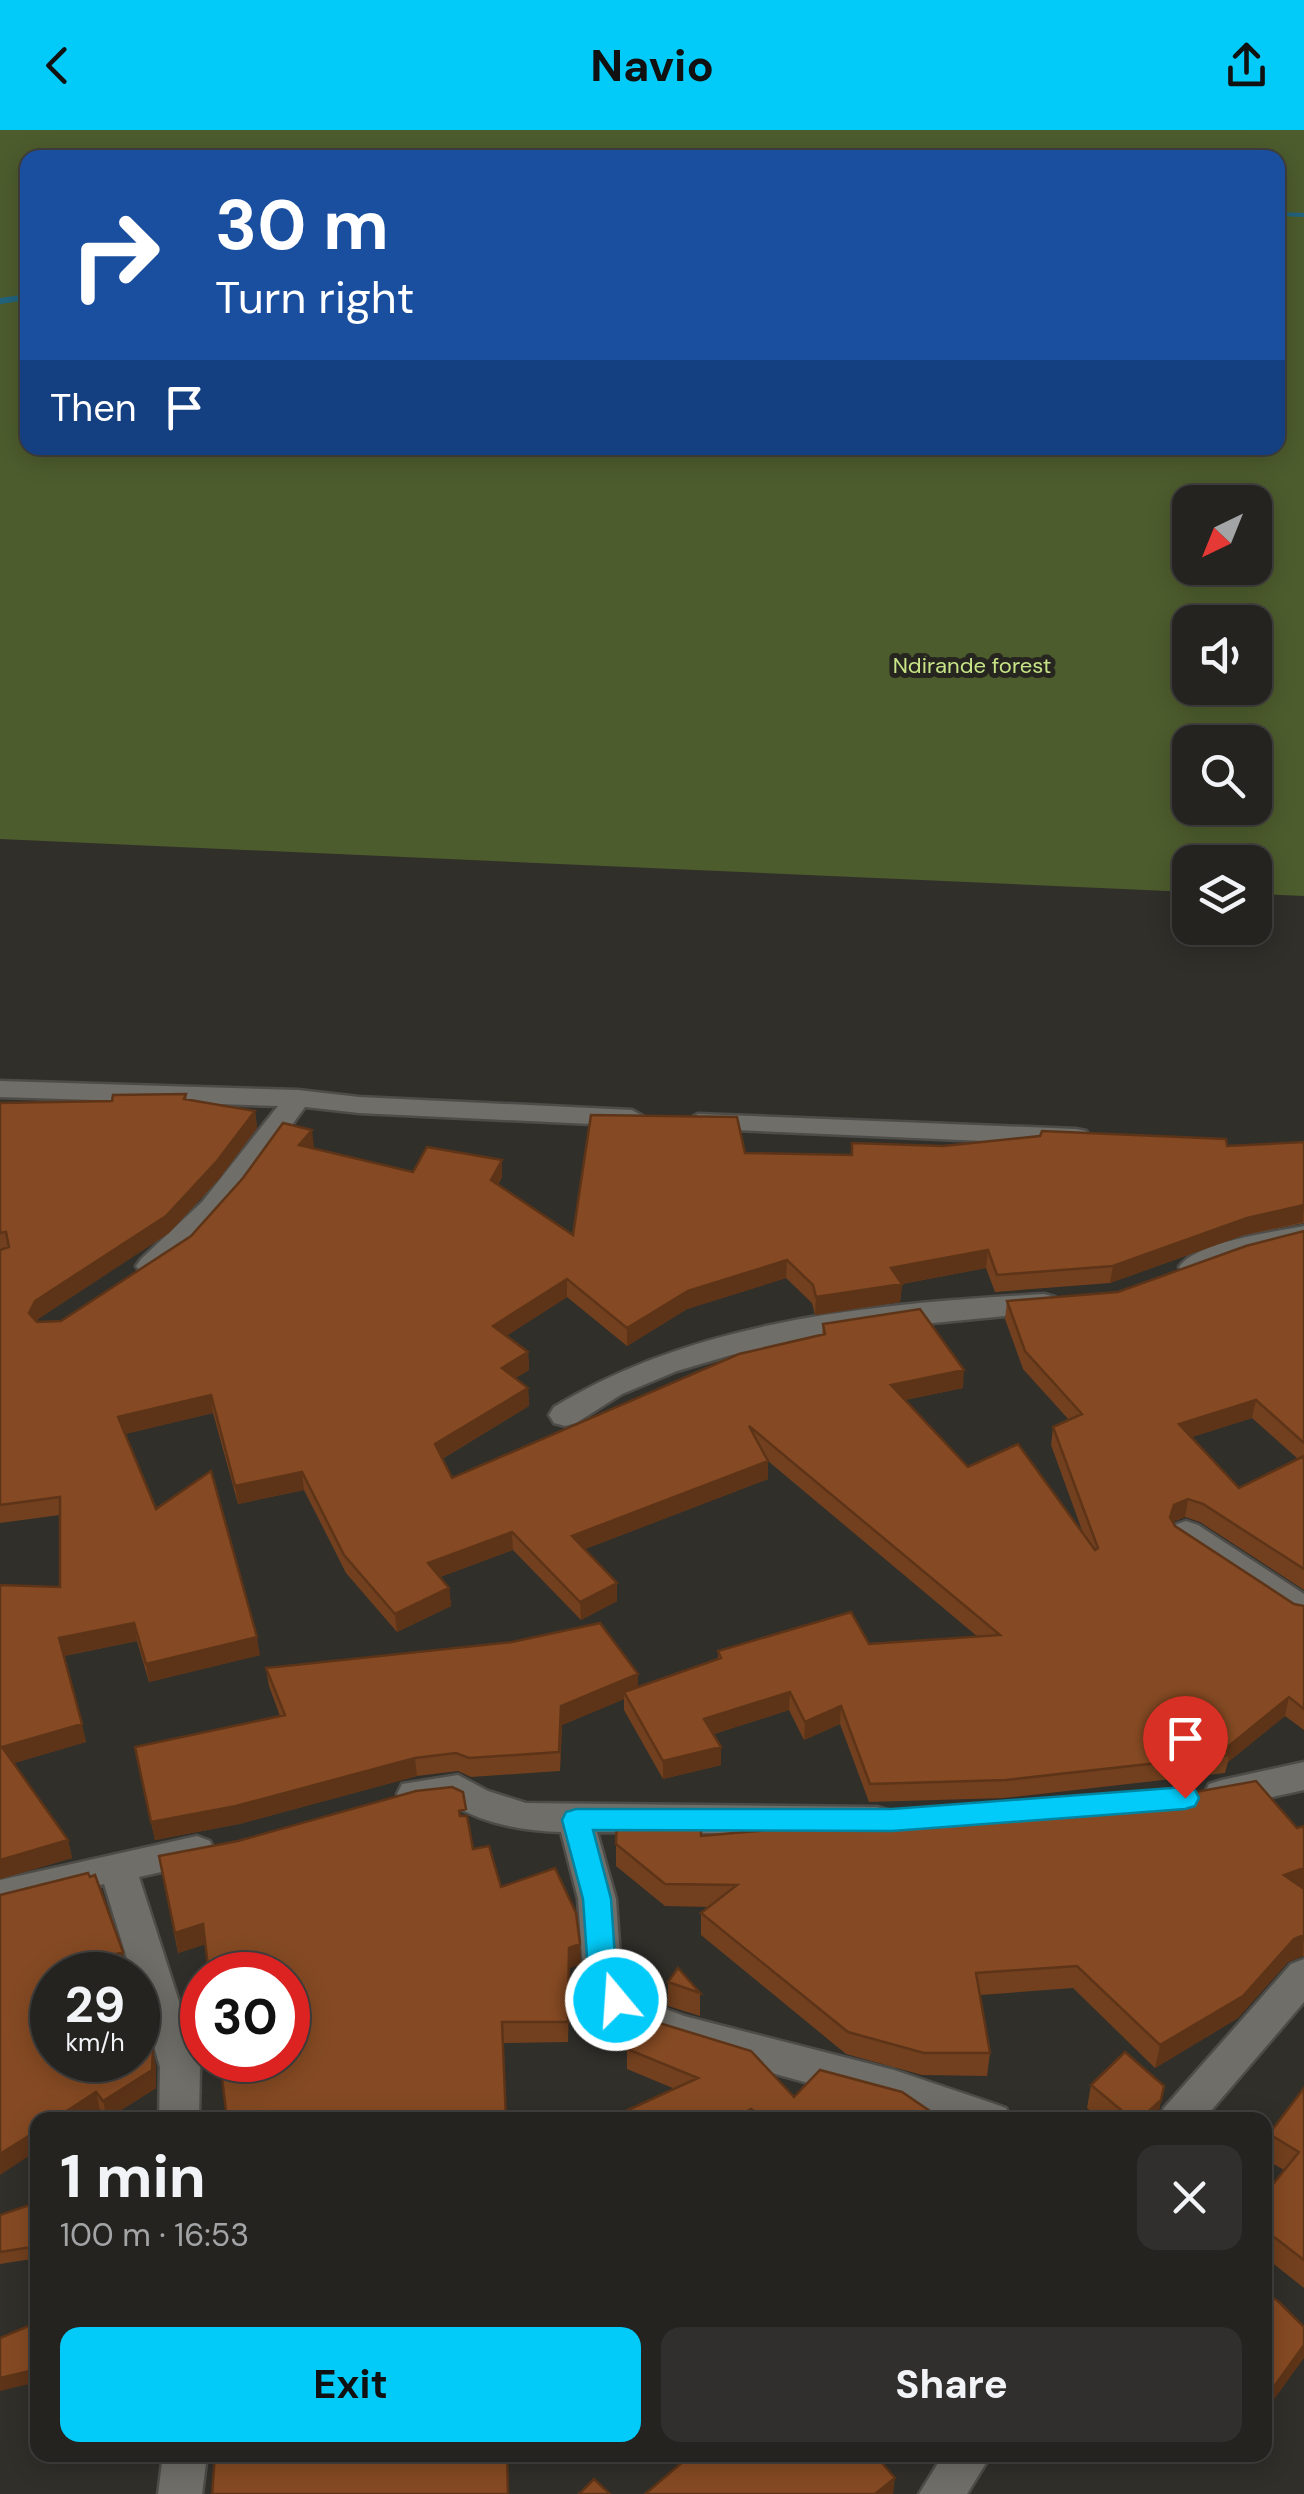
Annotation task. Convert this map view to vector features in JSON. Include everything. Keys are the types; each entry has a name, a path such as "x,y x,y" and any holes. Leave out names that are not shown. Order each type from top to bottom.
{"street":[{"path":"0,1089 298,1098 359,1105 886,1132 1102,1138"},
{"path":"128,1281 180,1243 232,1187 298,1098"},
{"path":"1167,1278 1234,1250 1304,1235"},
{"path":"565,1415 635,1375 693,1355 758,1340 967,1308 1074,1302"},
{"path":"1186,1533 1304,1610"},
{"path":"1182,1798 1304,1776"},
{"path":"382,1803 458,1788 476,1802 526,1817 819,1822 911,1819"},
{"path":"576,1820 597,1899 601,1957 616,2000 642,2017 682,2032 894,2087 968,2112"},
{"path":"0,1896 117,1866 222,1846"},
{"path":"117,1866 180,2066 179,2112"},
{"path":"1185,2112 1304,1976"},
{"path":"180,2494 184,2462"},
{"path":"942,2494 963,2462"}],"green space":[{"name":"Ndirande forest","path":"0,130 1304,130 1304,896 1272,895 1272,845 1172,845 1172,891 0,839"}],"building":[{"path":"186,1094 184,1099 255,1111 217,1161 166,1216 35,1301 29,1313 37,1322 61,1321 191,1236 243,1178 283,1123 312,1130 299,1145 413,1172 427,1147 502,1160 491,1180 573,1235 591,1115 737,1117 745,1153 852,1155 852,1143 943,1146 1040,1136 1042,1131 1226,1139 1227,1146 1304,1142 1304,1205 1247,1218 1113,1266 997,1275 988,1250 891,1268 902,1284 816,1297 813,1285 787,1260 688,1291 627,1328 567,1279 493,1326 528,1352 502,1368 528,1388 435,1444 452,1478 739,1354 825,1334 823,1324 920,1309 964,1370 891,1385 968,1467 1018,1444 1095,1550 1098,1548 1053,1427 1082,1414 1025,1351 1007,1301 1118,1292 1246,1246 1304,1231 1304,1443 1256,1400 1179,1424 1239,1488 1304,1456 1304,1569 1203,1504 1188,1499 1174,1505 1170,1517 1175,1526 1294,1604 1304,1606 1304,1709 1289,1697 1225,1749 1229,1755 1006,1780 870,1784 841,1706 805,1722 790,1692 704,1719 721,1747 663,1761 624,1692 721,1658 718,1651 851,1612 869,1644 1000,1635 749,1426 768,1461 572,1536 617,1583 580,1602 512,1532 428,1563 449,1588 395,1614 344,1555 302,1472 235,1486 211,1395 118,1417 156,1509 211,1471 257,1637 146,1664 134,1623 59,1638 82,1724 2,1747 68,1840 0,1860 0,1585 60,1587 60,1497 0,1505 0,1250 9,1247 6,1232 0,1233 0,1103 112,1101 113,1095"},
{"path":"600,1623 638,1674 561,1706 559,1752 469,1758 456,1753 415,1758 236,1806 151,1822 135,1747 285,1715 266,1668 512,1642"},
{"path":"1256,1781 1297,1828 1304,1826 1304,1868 1284,1875 1304,1889 1304,1935 1294,1939 1243,1996 1160,2045 1077,1966 976,1973 990,2053 924,2053 848,2032 701,1913 737,1885 665,1884 616,1844 617,1816 701,1818 701,1836 813,1826 869,1816 1007,1812 1190,1793"},
{"path":"452,1787 463,1792 466,1809 459,1811 460,1816 467,1816 473,1849 489,1846 501,1887 555,1868 576,1913 580,1944 569,1948 568,2022 502,2022 506,2112 226,2112 223,2082 310,2082 310,1952 206,1952 203,1924 175,1933 159,1856 238,1841 416,1791"},
{"path":"88,1873 90,1877 95,1875 123,1952 30,1952 30,2082 133,2082 103,2101 96,2092 65,2112 30,2112 30,2135 0,2154 0,1895"},
{"path":"678,1968 700,1993 668,1982"},
{"path":"646,2019 751,2051 794,2097 820,2070 902,2092 931,2112 624,2112 698,2078 627,2049"},
{"path":"1125,2052 1164,2086 1161,2100 1148,2112 1123,2112 1091,2085"},
{"path":"1304,2088 1304,2260 1272,2235 1272,2185 1299,2152 1272,2136 1272,2130"},
{"path":"30,2205 30,2247 0,2252 0,2215"},
{"path":"1272,2297 1304,2327 1304,2345 1272,2389"},
{"path":"30,2325 30,2371 0,2378 0,2338"},
{"path":"214,2462 507,2462 508,2494 212,2494"},
{"path":"683,2462 881,2462 895,2478 875,2494 645,2494"},
{"path":"594,2479 610,2494 579,2494"}],"waterway":[{"path":"1285,214 1304,215"},
{"path":"0,301 20,298"}],"route":[{"path":"616,2000 601,1957 597,1899 576,1820 892,1820 1185,1798"}]}
